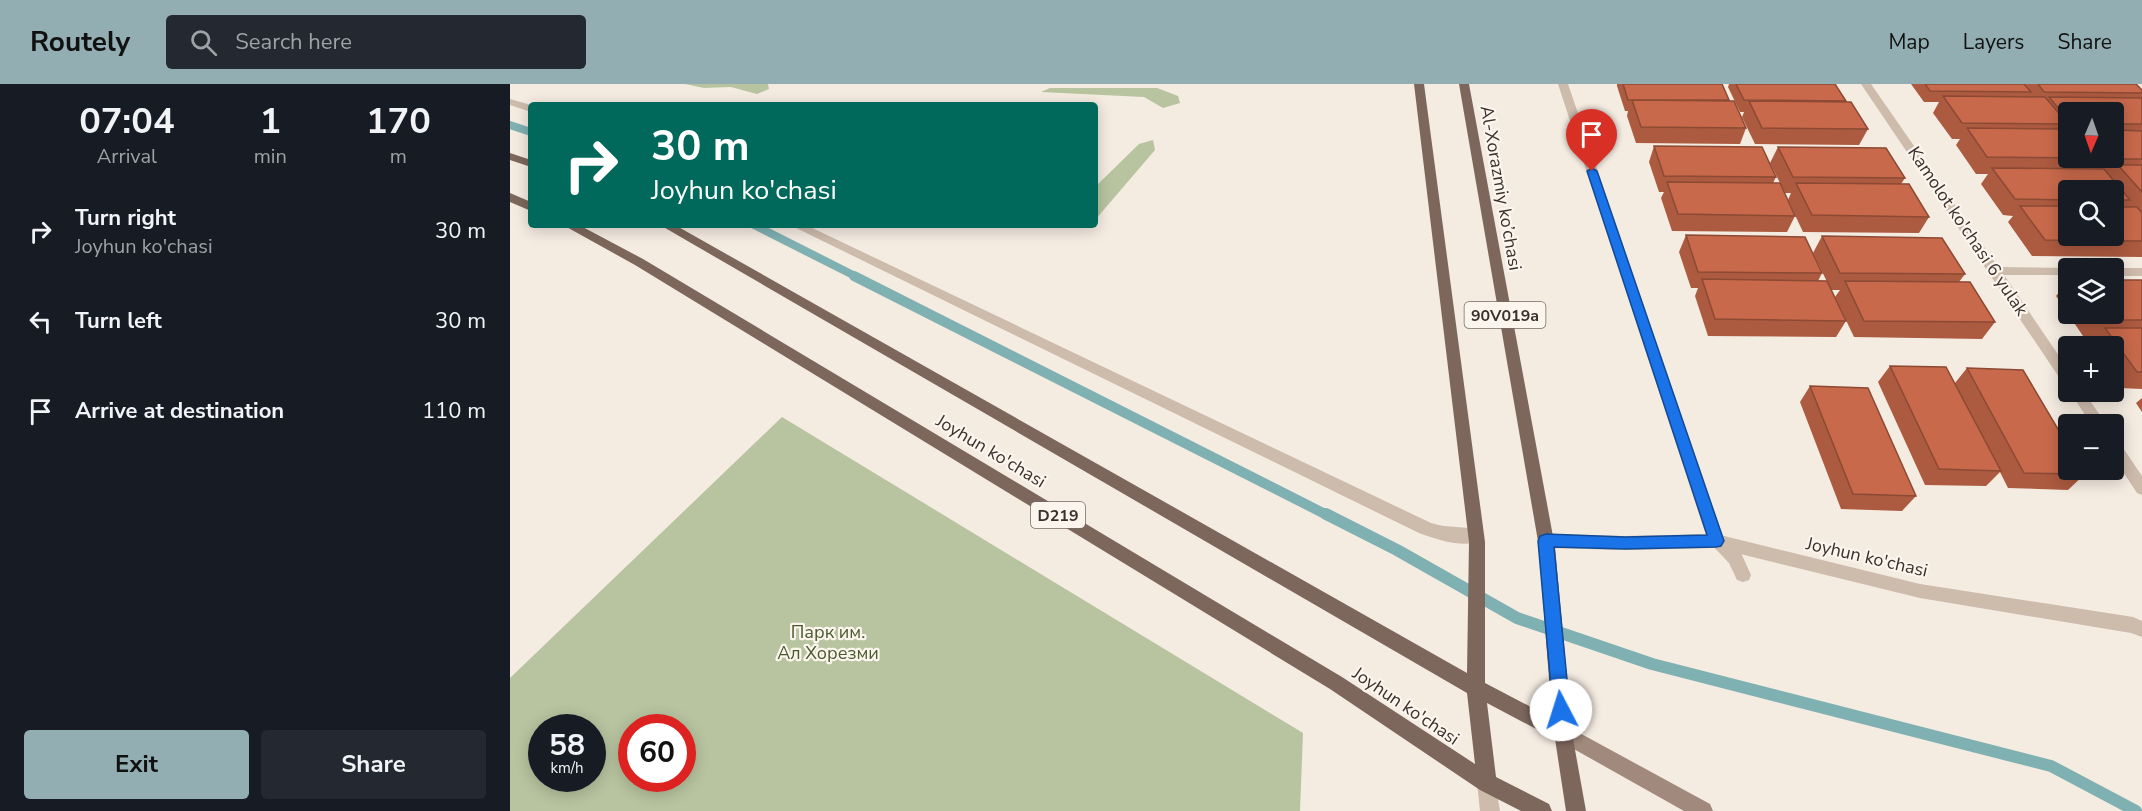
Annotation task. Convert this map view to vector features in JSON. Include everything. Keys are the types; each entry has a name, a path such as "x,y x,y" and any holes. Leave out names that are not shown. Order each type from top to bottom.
{"main road":[{"name":"90V019a","path":"1419,84 1477,539 1476,688 1487,783"},
{"name":"Al-Xorazmiy ko’chasi","path":"1464,84 1546,544"},
{"path":"510,156 528,163"},
{"path":"510,197 528,206"},
{"name":"Joyhun ko'chasi","path":"574,228 639,262 1316,670 1487,783 1542,811"},
{"name":"Joyhun ko'chasi","path":"671,228 1476,688 1563,733"},
{"name":"90V019a","path":"1546,544 1563,733 1576,811"},
{"path":"1563,733 1702,811"}],"street":[{"path":"1563,84 1716,541 1735,558 1743,575"},
{"name":"Kamolot ko'chasi 6 yulak","path":"1866,84 2058,364"},
{"path":"510,102 528,108"},
{"path":"802,228 1425,528 1444,535 1477,539"},
{"path":"1996,271 2058,272"},
{"path":"2124,272 2142,272"},
{"path":"2124,461 2142,489"},
{"name":"Joyhun ko'chasi","path":"1546,544 1716,541 1920,591 2139,624"},
{"path":"1487,783 1490,811"}],"green space":[{"path":"685,84 768,84 769,89 757,94 731,87 704,88"},
{"path":"1050,88 1157,88 1178,96 1180,103 1163,108 1144,97 1041,92"},
{"path":"1153,140 1155,150 1098,216 1098,184 1139,144"},
{"name":"Парк им. Ал Хорезми","path":"782,417 1303,733 1300,811 510,811 510,678"}],"building":[{"path":"1623,84 1722,84 1729,100 1628,100"},
{"path":"1736,84 1835,84 1846,101 1744,100"},
{"path":"1925,84 2024,84 2031,92 1930,91"},
{"path":"2038,84 2136,84 2142,93 2044,92"},
{"path":"1943,96 2045,97 2058,112 2058,124 1962,123"},
{"path":"2049,97 2142,98 2142,124 2124,124 2124,102 2058,102 2058,108"},
{"path":"1632,100 1734,101 1746,128 1641,127"},
{"path":"1749,101 1851,102 1868,129 1762,128"},
{"path":"1967,128 2058,129 2058,158 1987,157"},
{"path":"2124,130 2142,131 2142,159 2124,159"},
{"path":"1654,146 1762,147 1776,177 1664,176"},
{"path":"1778,147 1886,148 1905,178 1793,177"},
{"path":"2124,165 2142,165 2142,192 2121,168 2124,168"},
{"path":"1992,168 2104,169 2113,180 2058,180 2058,200 2015,199"},
{"path":"1667,182 1780,183 1795,216 1678,214"},
{"path":"1796,183 1909,184 1929,217 1812,215"},
{"path":"2020,206 2058,206 2058,240 2045,240"},
{"path":"2124,207 2137,207 2142,213 2142,241 2124,241"},
{"path":"1686,235 1805,237 1822,273 1698,272"},
{"path":"1822,236 1942,238 1965,274 1840,273"},
{"path":"1702,279 1827,281 1846,321 1715,319"},
{"path":"2124,280 2142,280 2142,320 2124,320"},
{"path":"1845,281 1970,282 1995,322 1864,321"},
{"path":"2105,328 2142,328 2142,372 2137,372 2124,354 2124,336 2111,336"},
{"path":"1890,366 1946,367 2001,471 1939,469"},
{"path":"1967,368 2023,370 2058,429 2058,474 2024,473"},
{"path":"1810,386 1868,388 1916,496 1853,494"}],"waterway":[{"path":"510,125 528,131"},
{"path":"760,228 857,277"},
{"path":"854,276 1329,516"},
{"path":"1326,514 1397,550 1517,618 1652,664 2051,766 2136,811"}],"route":[{"path":"1561,710 1546,541 1625,543 1716,541 1592,171"}]}
